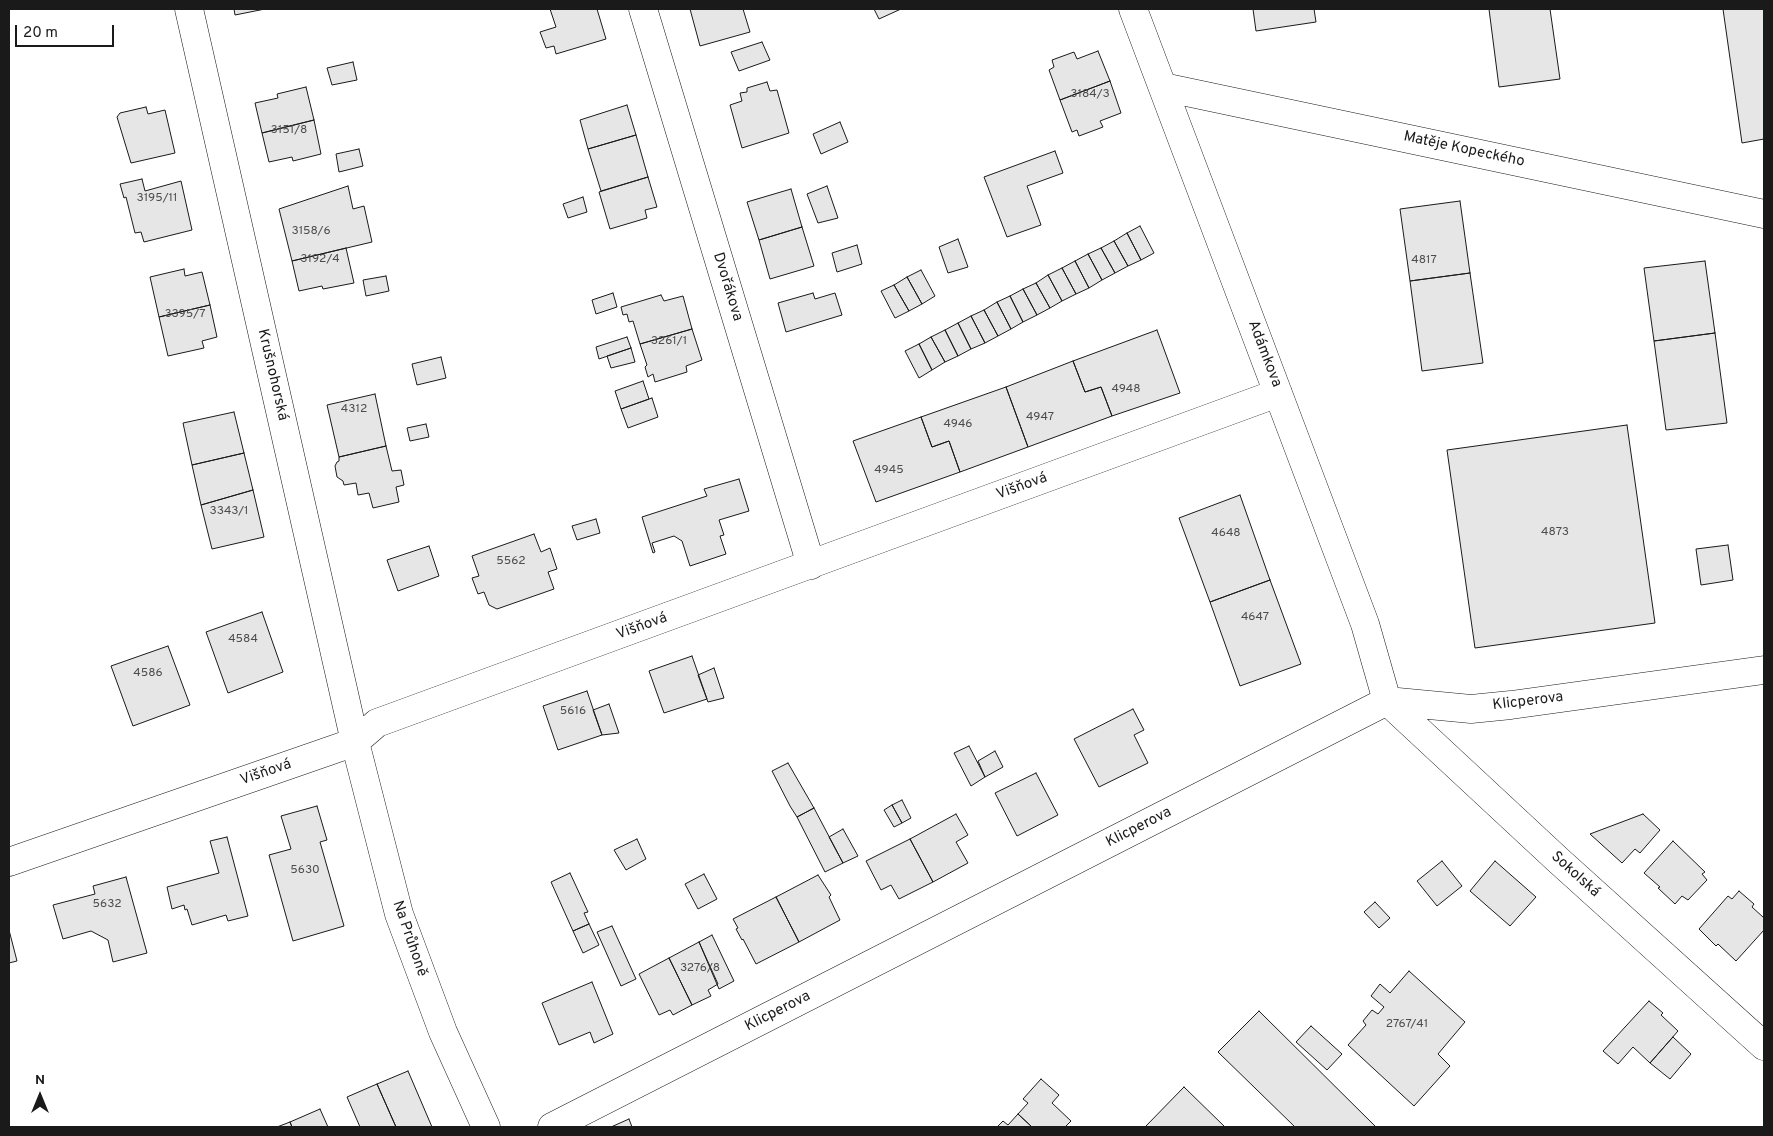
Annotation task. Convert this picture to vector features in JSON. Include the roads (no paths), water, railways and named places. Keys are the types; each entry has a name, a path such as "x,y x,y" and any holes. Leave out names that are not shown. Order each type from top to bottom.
{"street":[{"name":"Krušnohorská","path":"189,9 355,742"},
{"name":"Dvořákova","path":"643,9 811,565"},
{"name":"Adámkova","path":"1133,9 1365,624 1387,702"},
{"name":"Matěje Kopeckého","path":"1163,87 1764,214"},
{"name":"Višňová","path":"9,862 355,742 377,723 1278,392"},
{"name":"Klicperova","path":"552,1127 1387,702 1472,709 1521,704 1764,670"},
{"name":"Sokolská","path":"1387,702 1764,1046"},
{"name":"Na Průhoně","path":"355,742 399,914 443,1032 486,1127"}]}
